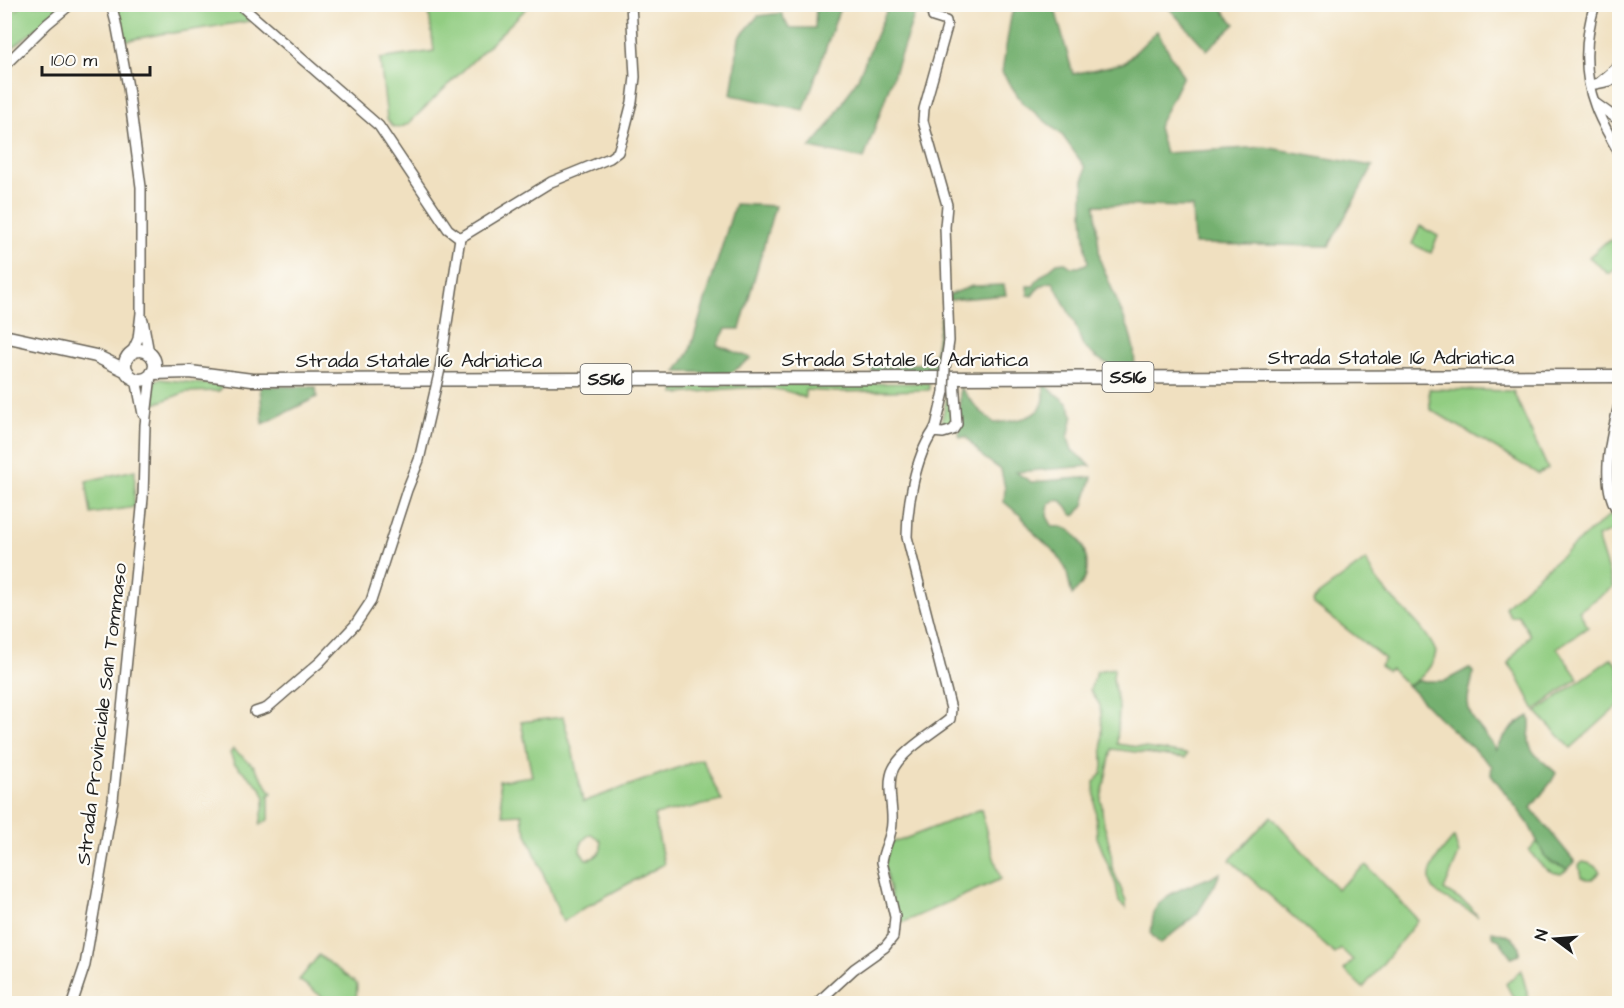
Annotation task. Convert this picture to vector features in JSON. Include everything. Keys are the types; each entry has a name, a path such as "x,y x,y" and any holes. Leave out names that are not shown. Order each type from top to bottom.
{"main road":[{"name":"SS16","path":"4,336 96,356 130,354 139,350 151,355"},
{"path":"130,354 126,363 131,375"},
{"path":"151,355 155,365 151,374"},
{"name":"Strada Statale 16 Adriatica","path":"151,355 190,372"},
{"name":"SS16","path":"96,356 131,375 144,379 151,374"},
{"name":"Strada Statale 16 Adriatica","path":"151,374 190,372 252,380 1620,376"}],"street":[{"path":"4,66 71,4"},
{"path":"111,4 128,87 141,187 141,313 138,339 130,354"},
{"path":"239,4 379,126 448,228 460,238"},
{"path":"255,712 267,708 320,662 355,625 371,602 419,460 440,369 460,238 551,182 610,158 618,152 632,102 635,76 631,4"},
{"path":"816,1004 854,969 885,947 893,937 895,917 882,862 882,855 890,840 892,824 892,771 902,756 950,719 951,709 907,537 907,518 918,470 924,449 936,426 944,392 949,341 945,227 947,205 923,121 947,27 946,21 933,17 931,4"},
{"path":"1596,4 1589,28 1587,48 1590,85 1593,102 1620,155"},
{"path":"1600,82 1620,65"},
{"path":"1590,85 1610,81 1620,75"},
{"path":"1593,102 1620,122"},
{"path":"141,313 151,355"},
{"name":"Strada Provinciale San Tommaso","path":"72,1004 85,965 113,800 142,509 145,425 151,374"},
{"name":"Strada Provinciale San Tommaso","path":"131,375 145,425"},
{"path":"933,432 943,433 953,430 957,424 957,378"},
{"path":"1620,401 1610,448 1608,471 1611,494 1620,514"},
{"path":"1611,494 1620,505"}],"green space":[{"path":"5,5 10,5 17,10 20,7 17,5 65,5 5,54"},
{"path":"117,5 233,5 250,21 123,41"},
{"path":"428,5 530,5 408,124 399,128 392,126 387,119 380,59 434,51"},
{"path":"816,5 841,5 804,110 731,95 739,38 758,16 781,13 789,28 815,28"},
{"path":"889,5 918,5 864,159 810,148 829,125 858,78"},
{"path":"1018,5 1052,5 1073,74 1124,63 1157,31 1183,76 1158,127 1165,153 1265,147 1373,166 1329,246 1194,244 1192,207 1095,205 1100,260 1129,330 1134,349 1135,371 1110,372 1108,364 1083,346 1075,324 1053,282 1041,286 1032,296 1028,295 1027,286 1034,286 1037,280 1057,263 1064,262 1071,267 1079,267 1088,263 1083,215 1085,167 1062,135 1022,102 1002,72 1011,16"},
{"path":"1166,5 1218,5 1235,24 1207,50"},
{"path":"735,204 775,206 740,329 726,329 717,345 751,358 731,373 676,372 689,353"},
{"path":"1420,226 1438,236 1431,253 1412,244"},
{"path":"1619,238 1619,266 1609,274 1589,257 1606,242"},
{"path":"1004,285 1006,295 949,300 949,295 972,286"},
{"path":"945,314 941,371 872,372 872,366 933,363 941,316"},
{"path":"159,379 223,386 219,391 186,392 152,405 154,381"},
{"path":"929,383 929,390 837,392 805,390 805,398 790,392 758,388 674,394 675,385"},
{"path":"1043,383 1068,404 1073,415 1068,438 1072,450 1091,466 1016,472 1031,482 1092,477 1084,505 1076,515 1072,515 1062,501 1055,500 1049,504 1047,516 1053,527 1069,530 1084,550 1087,567 1085,578 1072,595 1066,569 1056,553 1036,535 1021,516 1004,502 1005,488 1001,470 983,457 966,437 959,437 960,387 977,408 994,423 1022,419 1040,409 1044,396"},
{"path":"260,386 316,387 317,397 263,424"},
{"path":"1429,389 1513,391 1548,469 1538,474 1430,409"},
{"path":"948,392 951,393 955,418 952,427 945,429 941,424"},
{"path":"135,470 134,507 91,514 86,481"},
{"path":"1611,514 1617,529 1597,537 1613,587 1579,611 1588,627 1557,648 1578,678 1535,710 1508,663 1530,635 1518,615 1511,617 1505,607 1535,578"},
{"path":"1366,560 1381,585 1421,628 1436,652 1426,672 1408,686 1391,669 1387,671 1380,666 1385,659 1313,601"},
{"path":"1612,658 1619,668 1619,705 1571,748 1536,712"},
{"path":"1114,668 1113,680 1119,709 1117,744 1187,754 1185,758 1112,749 1101,799 1112,867 1126,901 1126,908 1119,902 1116,885 1097,837 1094,782 1102,773 1103,766 1102,725 1100,705 1090,690 1097,671"},
{"path":"1469,668 1473,672 1468,697 1471,715 1496,750 1510,731 1529,716 1529,739 1532,750 1556,773 1531,808 1575,862 1568,869 1552,863 1544,855 1528,823 1491,774 1492,766 1408,686 1418,681 1445,681"},
{"path":"563,717 583,802 702,759 722,801 654,815 664,864 563,922 523,824 522,814 503,815 499,781 532,776 521,722","holes":["591,834 600,840 599,853 586,859 580,851 582,841"]},
{"path":"233,749 254,766 272,793 269,795 269,819 260,825 265,798 261,788 234,763 230,753"},
{"path":"981,809 1001,879 897,925 884,864 891,842 899,841"},
{"path":"1271,816 1337,889 1366,865 1418,920 1363,988 1344,970 1353,960 1341,949 1335,954 1230,860"},
{"path":"1454,837 1459,854 1444,890 1470,906 1478,917 1441,896 1430,881 1433,865"},
{"path":"1538,841 1550,859 1568,869 1561,874 1542,866 1529,850"},
{"path":"1583,862 1593,865 1600,872 1592,879 1581,877 1579,865"},
{"path":"1220,873 1197,914 1160,944 1151,934 1154,913 1159,903 1174,892"},
{"path":"1492,931 1512,938 1518,945 1519,955 1512,958 1500,941 1492,935"},
{"path":"319,955 357,984 356,1003 331,1003 299,980"},
{"path":"1521,970 1530,1003 1516,1003 1506,984"}]}
